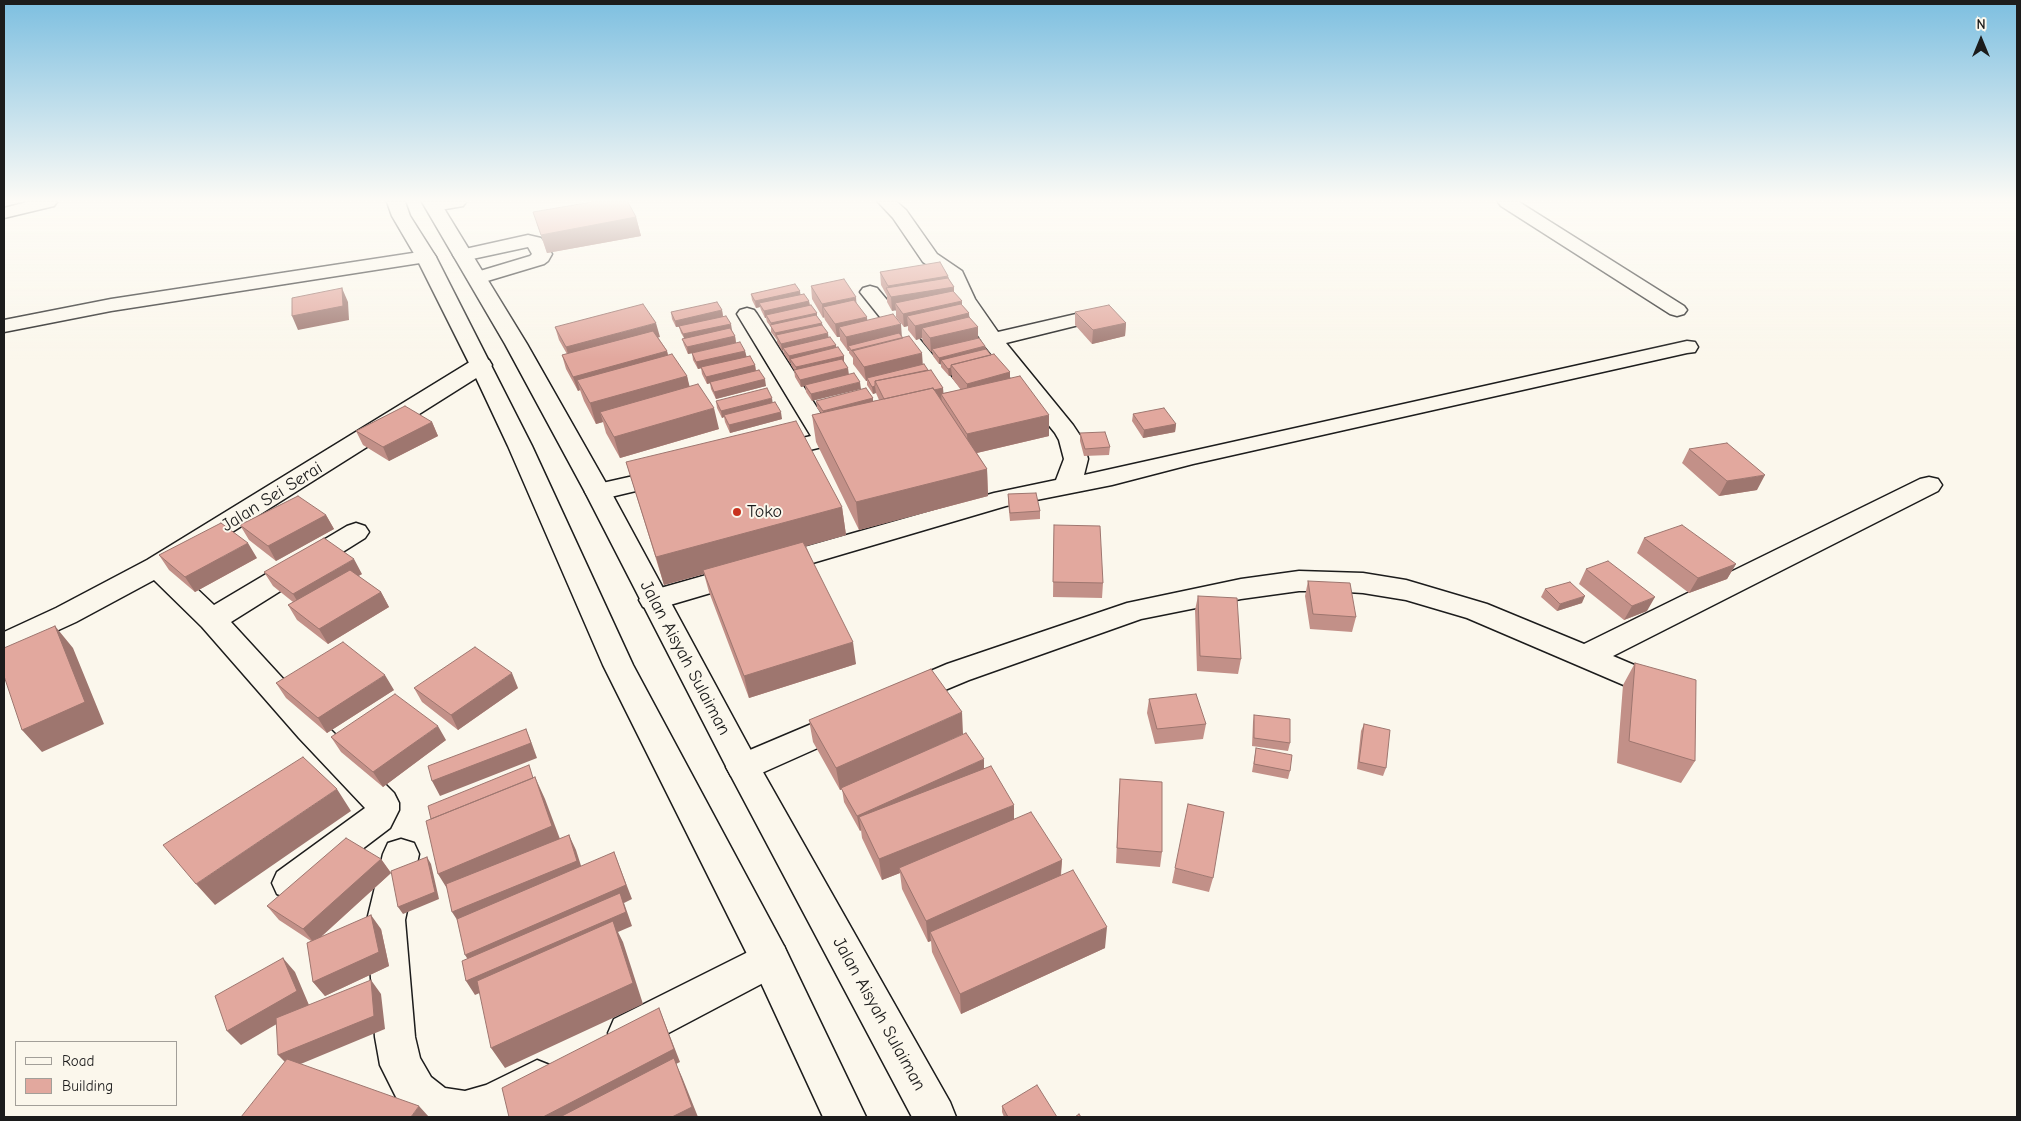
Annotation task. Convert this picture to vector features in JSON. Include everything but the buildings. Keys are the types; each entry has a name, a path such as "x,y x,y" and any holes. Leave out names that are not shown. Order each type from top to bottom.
{"main road":[{"path":"424,254 520,446 618,665 770,959 845,1117"},
{"name":"Jalan Aisyah Sulaiman","path":"464,254 598,492 653,600 743,768 935,1117"},
{"path":"927,254 955,275 966,299 992,340 1071,440 1076,459 1075,467 1066,486"},
{"path":"1589,254 1677,310"},
{"path":"4,326 111,305 426,257"},
{"path":"870,292 964,407"},
{"path":"747,314 825,440"},
{"path":"992,340 1076,320"},
{"path":"653,600 1003,499 1119,476 1202,455 1687,347"},
{"name":"Jalan Sei Serai","path":"4,644 66,615 157,567 481,365"},
{"path":"936,413 988,402"},
{"path":"749,457 871,429"},
{"path":"598,492 692,470"},
{"path":"1585,657 1929,485"},
{"path":"212,620 356,532"},
{"path":"157,567 212,620 310,728 382,803 382,810 378,818 290,883"},
{"path":"743,768 958,672 1137,610 1206,595 1299,581 1363,583 1422,594 1477,612 1690,700"},
{"path":"401,854 388,908 387,929 395,1037 401,1065 416,1092 431,1104 450,1111 465,1112 492,1105 770,959"}],"place":[{"name":"Toko","path":"737,512"}]}
